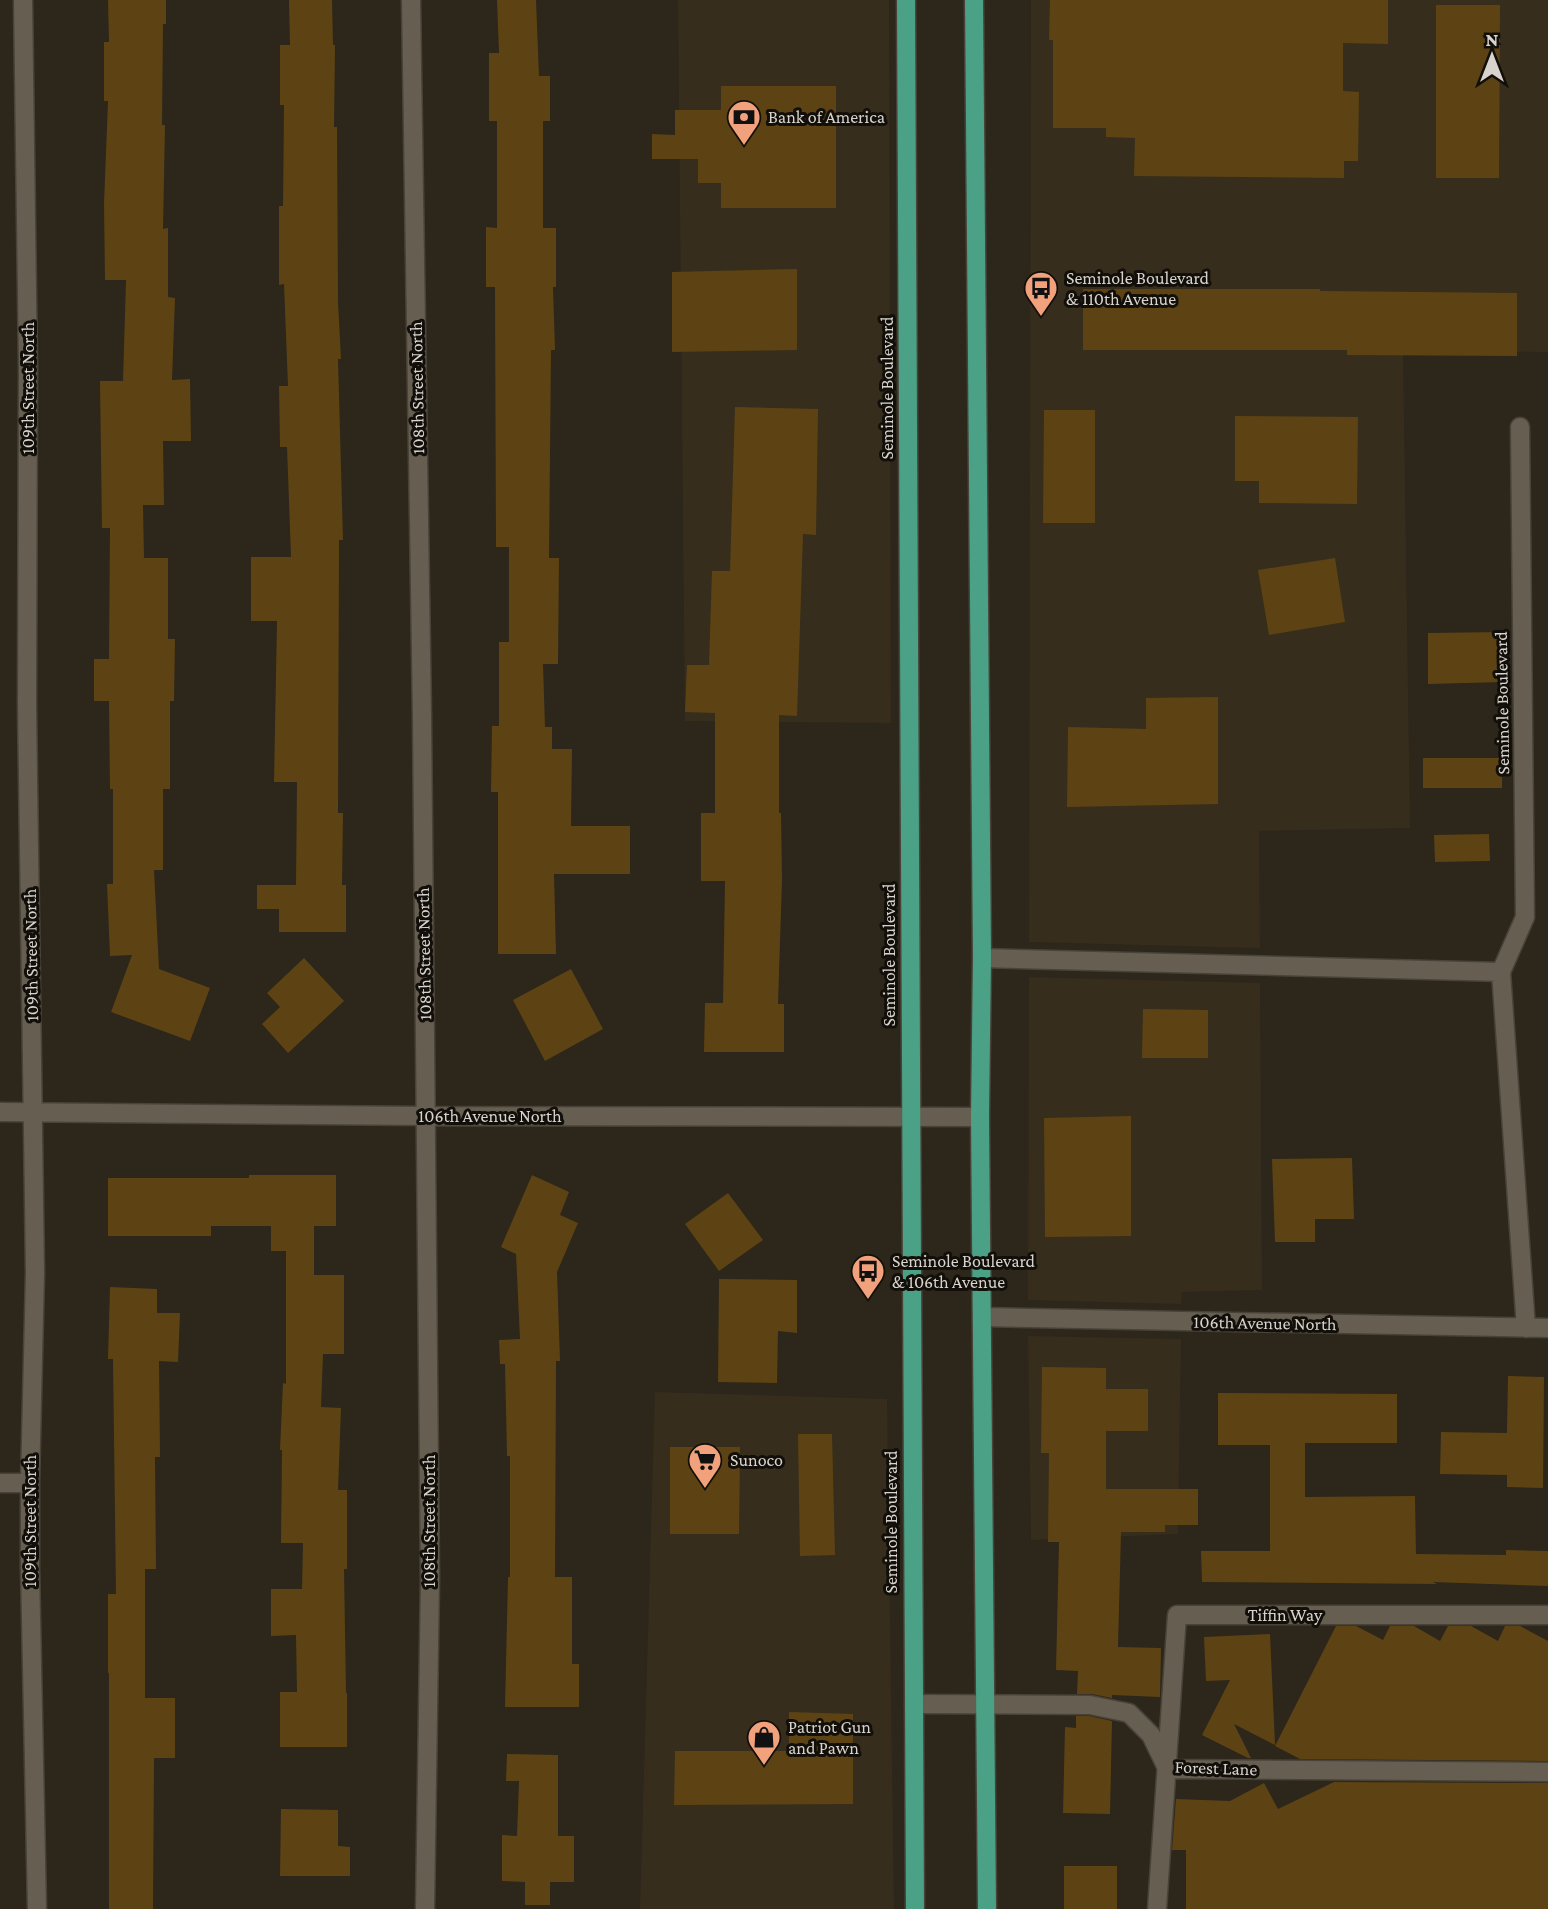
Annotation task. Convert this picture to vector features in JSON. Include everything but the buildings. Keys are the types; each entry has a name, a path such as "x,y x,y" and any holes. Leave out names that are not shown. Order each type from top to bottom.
{"main road":[{"name":"Seminole Boulevard","path":"906,0 915,1909"},
{"path":"974,0 987,1909"}],"street":[{"name":"109th Street North","path":"23,0 28,367 27,706 35,1273 30,1568 37,1909"},
{"name":"108th Street North","path":"411,0 430,1580 425,1909"},
{"name":"Seminole Boulevard","path":"1520,428 1525,917 1501,972 1526,1328"},
{"path":"982,958 1501,972"},
{"name":"106th Avenue North","path":"0,1112 980,1117"},
{"name":"106th Avenue North","path":"982,1317 1548,1328"},
{"path":"0,1483 30,1483"},
{"name":"Tiffin Way","path":"1168,1769 1177,1615 1548,1615"},
{"name":"Forest Lane","path":"914,1704 1090,1705 1129,1713 1151,1735 1168,1769 1548,1772"},
{"path":"1157,1909 1168,1769"}],"shaded area":[{"path":"678,0 889,0 891,723 685,721"},
{"path":"1031,0 1548,0 1548,352 1403,351 1410,828 1259,831 1260,948 1029,942"},
{"path":"1029,977 1260,983 1262,1290 1182,1292 1181,1304 1028,1300"},
{"path":"1028,1336 1181,1339 1178,1534 1031,1540"},
{"path":"655,1392 887,1399 894,1909 640,1909"}],"place":[{"name":"Bank of America","path":"744,147"},
{"name":"Seminole Boulevard & 110th Avenue","path":"1041,318"},
{"name":"Seminole Boulevard & 106th Avenue","path":"868,1301"},
{"name":"Sunoco","path":"705,1490"},
{"name":"Patriot Gun and Pawn","path":"764,1767"}]}
